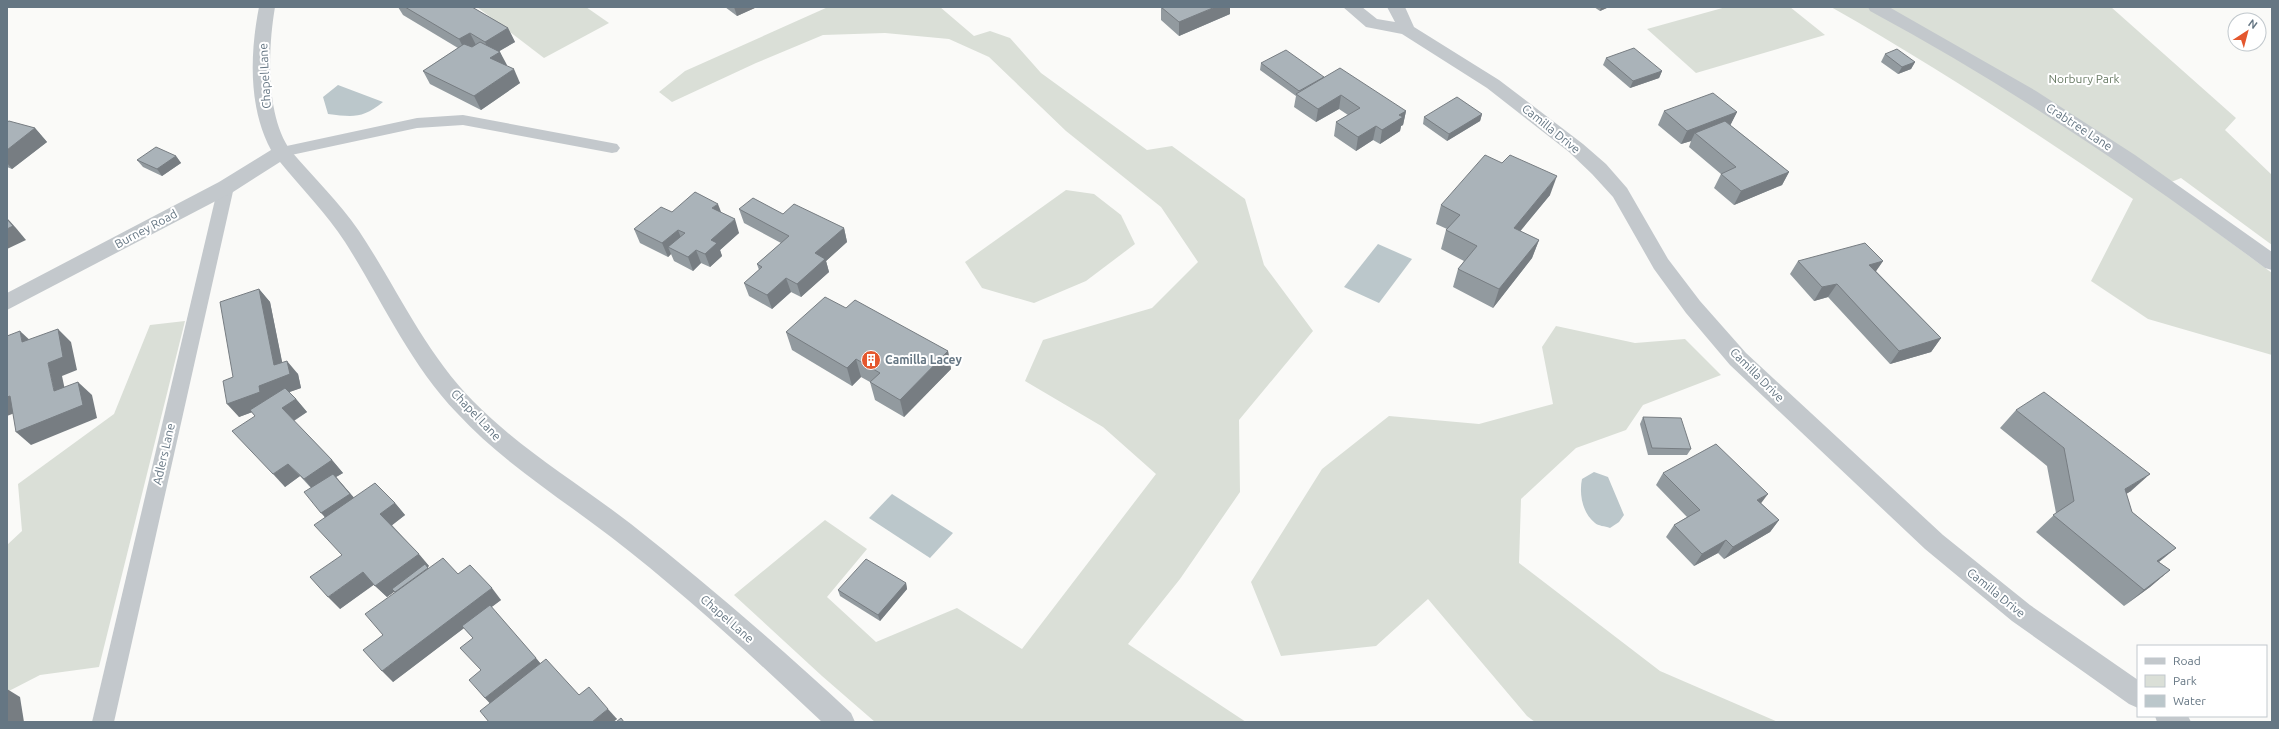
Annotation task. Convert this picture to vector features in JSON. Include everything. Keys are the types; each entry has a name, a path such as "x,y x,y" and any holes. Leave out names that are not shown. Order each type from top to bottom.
{"street":[{"name":"Chapel Lane","path":"267,7 262,30 264,90 268,120 282,152 317,192 351,236 410,337 443,380 482,425 537,471 619,530 700,595 759,646 832,719"},
{"name":"Camilla Drive","path":"1351,7 1372,23 1407,30 1494,84 1555,130 1599,168 1620,193 1661,264 1692,307 1738,359 1934,542 2021,614 2137,694"},
{"path":"1395,7 1398,9 1407,30"},
{"name":"Crabtree Lane","path":"1876,7 1936,38 2059,113 2180,194 2272,263"},
{"name":"Burney Road","path":"7,302 226,187 282,152"}],"lane":[{"path":"282,152 417,123 440,120 463,120 612,148"},
{"name":"Adlers Lane","path":"102,722 226,187"}],"green space":[{"path":"477,7 586,7 609,23 544,58"},
{"path":"828,7 940,7 974,36 990,31 1010,38 1041,73 1147,150 1172,146 1245,199 1264,265 1313,331 1239,420 1240,492 1180,579 1128,644 1246,722 875,722 822,676 734,595 825,520 867,549 827,597 876,642 957,608 1022,649 1156,474 1103,427 1025,381 1043,340 1152,308 1198,262 1161,207 1066,131 989,57 949,39 885,33 823,35 756,63 672,102 659,92 685,71"},
{"path":"1726,7 1790,7 1825,35 1696,73 1647,29"},
{"name":"Norbury Park","path":"1831,7 2111,7 2236,118 2225,130 2272,175 2272,245 2181,178 2157,188 2272,273 2272,355 2148,319 2091,281 2133,199 1984,100 1908,52"},
{"path":"1066,190 1094,194 1121,215 1135,244 1086,281 1034,303 982,288 965,262"},
{"path":"185,321 99,667 40,675 7,692 7,545 22,531 18,484 114,414 150,325"},
{"path":"1556,326 1635,343 1685,339 1721,375 1643,405 1626,430 1576,448 1521,499 1519,563 1660,671 1778,722 1535,722 1527,716 1428,599 1376,646 1281,656 1251,582 1322,469 1389,416 1479,424 1553,404 1542,347"}],"water":[{"path":"338,85 383,102 376,108 357,116 328,114 323,97"},
{"path":"1378,244 1412,259 1379,303 1344,287"},
{"path":"1594,472 1608,477 1624,515 1619,522 1610,528 1595,523 1587,514 1582,502 1582,479"},
{"path":"892,494 953,533 930,558 869,518"}],"building":[{"path":"405,7 472,7 508,28 485,42 470,33 459,39"},
{"path":"1161,7 1215,7 1179,22"},
{"path":"480,42 500,52 490,58 514,69 474,96 423,71 464,44 472,47"},
{"path":"1634,48 1662,71 1633,81 1606,58"},
{"path":"1897,49 1915,62 1902,67 1885,54"},
{"path":"1286,50 1324,77 1299,91 1261,63"},
{"path":"1340,68 1406,111 1399,115 1403,117 1382,130 1376,126 1358,137 1336,122 1360,108 1341,95 1318,109 1296,94"},
{"path":"1713,93 1737,112 1687,131 1664,111"},
{"path":"1457,97 1482,114 1449,134 1424,117"},
{"path":"9,121 35,128 7,150 7,122"},
{"path":"1725,121 1789,172 1741,191 1721,174 1736,167 1695,133"},
{"path":"156,147 176,156 157,169 137,160"},
{"path":"1485,155 1502,163 1510,155 1557,176 1514,228 1539,240 1499,289 1458,269 1477,246 1446,230 1460,215 1441,205"},
{"path":"695,192 718,204 712,208 735,219 711,240 717,243 705,254 696,250 688,257 668,247 685,233 678,230 662,243 634,229 661,207 672,212"},
{"path":"753,198 783,214 794,204 844,228 815,253 825,259 797,284 786,278 767,295 744,283 762,267 757,264 789,236 739,209"},
{"path":"7,219 13,226 7,229"},
{"path":"1865,243 1883,261 1869,265 1941,338 1899,351 1837,284 1822,287 1798,261"},
{"path":"259,289 274,365 287,361 290,374 259,386 260,392 227,404 223,381 233,377 220,302"},
{"name":"Camilla Lacey","path":"825,297 846,308 855,300 948,351 900,400 870,382 880,373 856,359 847,368 786,332"},
{"path":"58,329 63,357 48,363 54,391 78,382 83,405 16,432 10,396 7,397 7,336 20,331 22,342"},
{"path":"285,388 296,399 282,408 332,460 304,479 288,464 273,474 232,431 255,416 250,410"},
{"path":"2044,392 2150,474 2125,489 2132,512 2176,548 2157,561 2170,570 2144,590 2053,515 2074,501 2064,448 2016,410"},
{"path":"1643,417 1681,418 1691,449 1652,448"},
{"path":"1716,444 1768,494 1757,500 1779,520 1733,547 1726,540 1702,554 1674,525 1700,510 1663,473"},
{"path":"333,474 350,494 321,513 304,492"},
{"path":"375,483 395,503 380,514 419,554 375,586 363,572 328,597 310,577 342,555 314,525"},
{"path":"443,558 458,574 470,565 492,588 382,671 363,650 383,635 365,614"},
{"path":"866,559 906,583 878,615 838,590"},
{"path":"425,564 428,568 395,592 392,589"},
{"path":"490,605 536,658 485,698 469,680 481,670 460,648 473,638 462,626"},
{"path":"546,659 579,695 589,687 608,709 592,722 489,722 480,711"},
{"path":"621,718 624,722 616,722"}],"place":[{"name":"Camilla Lacey","path":"871,360"}]}
